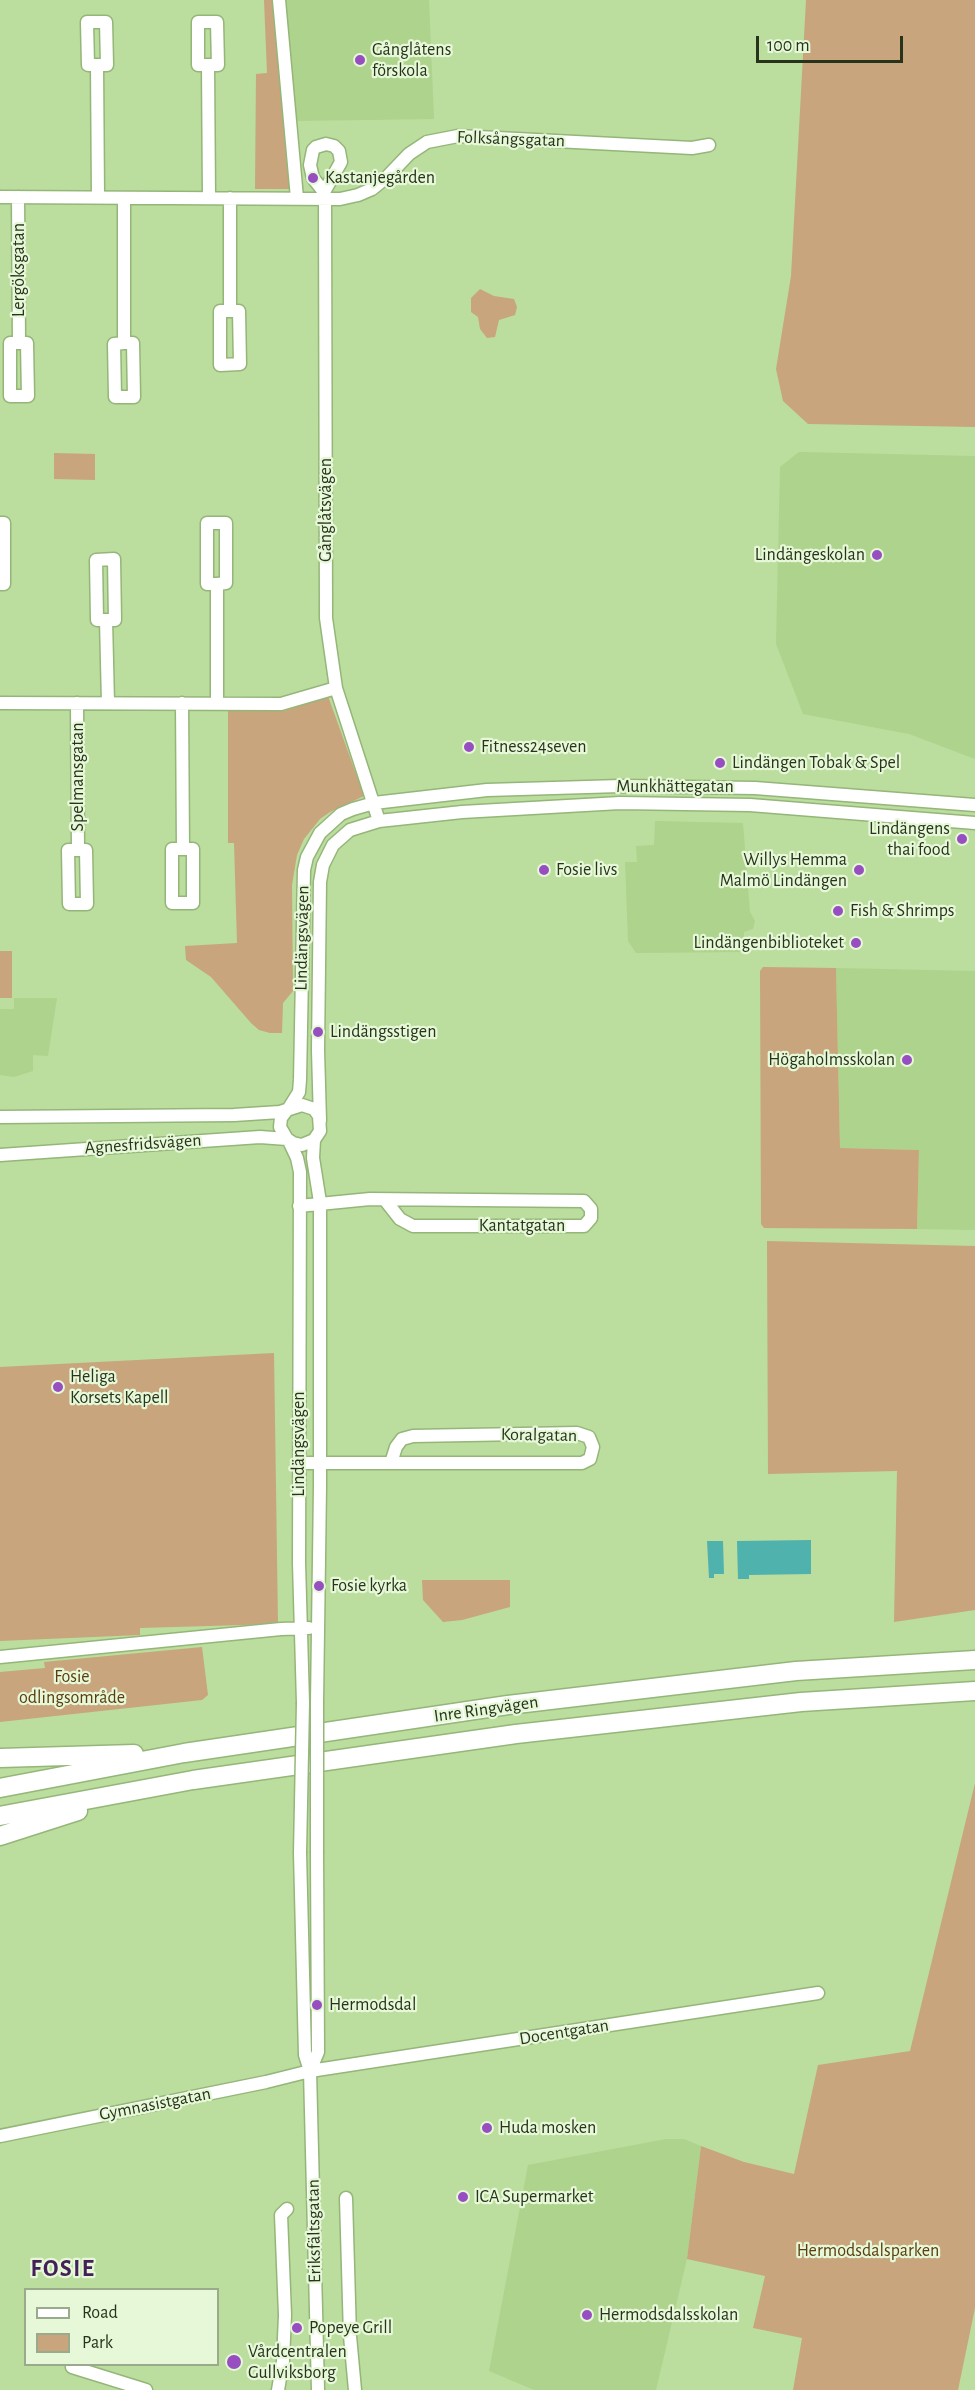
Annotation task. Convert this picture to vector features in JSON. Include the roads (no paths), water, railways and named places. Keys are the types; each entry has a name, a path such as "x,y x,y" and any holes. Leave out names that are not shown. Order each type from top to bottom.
{"highway":[{"name":"Inre Ringvägen","path":"0,1788 184,1753 554,1700 796,1671 975,1660"},
{"name":"Inre Ringvägen","path":"0,1816 193,1780 516,1734 801,1702 972,1691"},
{"path":"0,1758 184,1753"},
{"path":"0,1836 78,1811 193,1780"}],"street":[{"path":"279,0 297,198"},
{"path":"97,65 98,197"},
{"path":"208,65 209,198"},
{"name":"Folksångsgatan","path":"297,198 324,195 340,199 366,193 388,176 417,148 426,142 447,137 485,136 692,148 709,145"},
{"name":"Gånglåtsvägen","path":"324,195 326,618 336,688 379,821"},
{"name":"Lergöksgatan","path":"0,197 297,198"},
{"name":"Lergöksgatan","path":"18,197 19,343"},
{"path":"124,198 124,344"},
{"path":"230,198 230,311"},
{"path":"0,523 4,523 4,584 0,584"},
{"path":"207,523 226,523 226,583 217,584 207,584 207,523"},
{"path":"114,559 115,620 106,620 97,620 96,560 114,559"},
{"path":"217,584 217,703"},
{"path":"106,620 108,703"},
{"name":"Spelmansgatan","path":"0,703 281,704 336,688"},
{"name":"Spelmansgatan","path":"77,703 78,850"},
{"path":"182,703 183,849"},
{"name":"Munkhättegatan","path":"374,803 488,790 631,786 784,789 975,805"},
{"name":"Lindängsvägen","path":"300,1853 303,1703 299,1463 299,1165 288,1140 281,1132 280,1122 299,1092 302,883 307,857 320,833 330,823 354,809 374,803"},
{"name":"Munkhättegatan","path":"379,821 503,808 620,803 750,805 975,823"},
{"name":"Lindängsvägen","path":"317,1853 320,1202 313,1158 314,1140 320,1131 318,1021 320,882 323,865 333,845 342,836 356,828 379,821"},
{"path":"288,1109 297,1105 306,1105 314,1109 320,1121"},
{"name":"Agnesfridsvägen","path":"0,1117 213,1116 271,1114 288,1109"},
{"name":"Agnesfridsvägen","path":"0,1155 251,1137 288,1140"},
{"path":"288,1140 302,1145 314,1140"},
{"name":"Kantatgatan","path":"299,1206 320,1202 385,1200 584,1201 591,1209 591,1218 584,1226 414,1226 400,1219 385,1200"},
{"name":"Koralgatan","path":"299,1463 391,1464 582,1463 590,1459 592,1447 589,1437 577,1433 413,1436 402,1439 396,1447 391,1464"},
{"path":"0,1657 319,1628"},
{"name":"Eriksfältsgatan","path":"300,1853 305,2055 310,2071 318,2390"},
{"name":"Eriksfältsgatan","path":"310,2071 318,2052 317,1853"},
{"name":"Docentgatan","path":"310,2071 818,1993"},
{"name":"Gymnasistgatan","path":"0,2136 310,2071"},
{"name":"Eriksfältsgatan","path":"346,2198 350,2336 355,2390"},
{"name":"Eriksfältsgatan","path":"278,2390 283,2361 285,2315 281,2215 287,2209"},
{"path":"72,2367 146,2390"}],"water":[{"path":"811,1540 811,1574 749,1575 749,1579 738,1579 737,1541"},
{"path":"707,1541 723,1541 724,1574 714,1574 714,1578 709,1578"}],"place":[{"name":"Gånglåtens förskola","path":"360,60"},
{"name":"Kastanjegården","path":"313,178"},
{"name":"Lindängeskolan","path":"877,555"},
{"name":"Fitness24seven","path":"469,747"},
{"name":"Lindängen Tobak & Spel","path":"720,763"},
{"name":"Lindängens thai food","path":"962,839"},
{"name":"Fosie livs","path":"544,870"},
{"name":"Willys Hemma Malmö Lindängen","path":"859,870"},
{"name":"Fish & Shrimps","path":"838,911"},
{"name":"Lindängenbiblioteket","path":"856,943"},
{"name":"Lindängsstigen","path":"318,1032"},
{"name":"Högaholmsskolan","path":"907,1060"},
{"name":"Heliga Korsets Kapell","path":"58,1387"},
{"name":"Fosie kyrka","path":"319,1586"},
{"name":"Hermodsdal","path":"317,2005"},
{"name":"Huda mosken","path":"487,2128"},
{"name":"ICA Supermarket","path":"463,2197"},
{"name":"Hermodsdalsskolan","path":"587,2315"},
{"name":"Popeye Grill","path":"297,2328"},
{"name":"Vårdcentralen Gullviksborg","path":"234,2362"}],"district":[{"name":"FOSIE","path":"63,2269"}],"park label":[{"name":"Fosie odlingsområde","path":"72,1687"},
{"name":"Hermodsdalsparken","path":"868,2251"}]}
